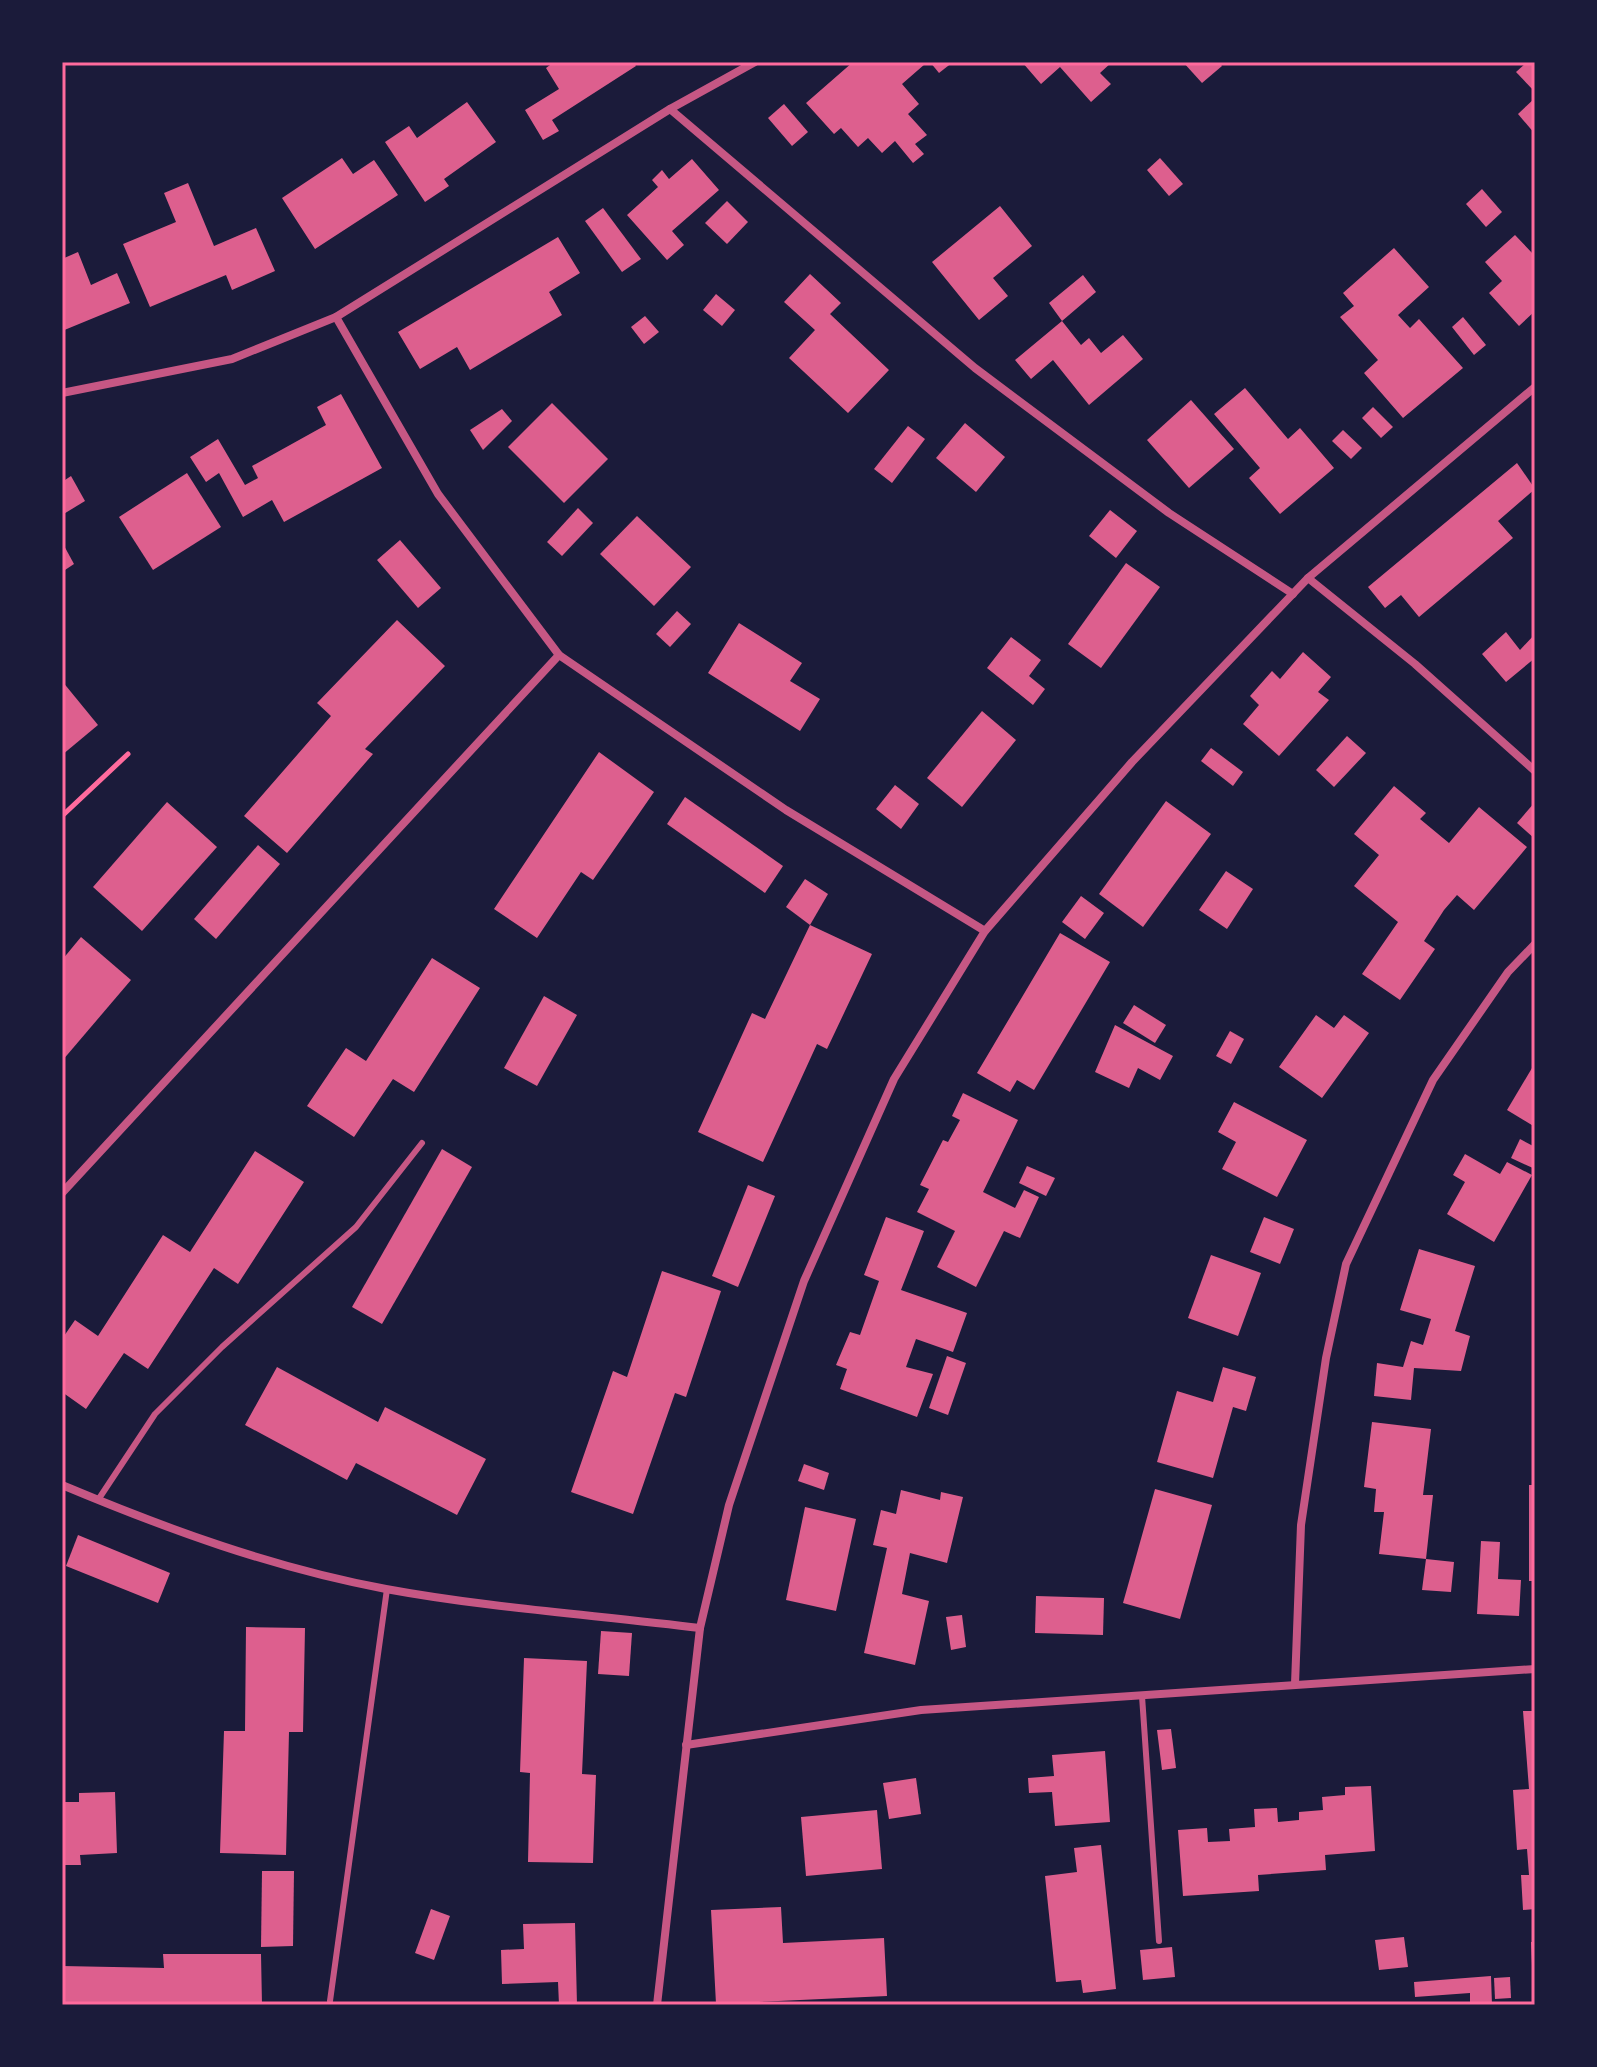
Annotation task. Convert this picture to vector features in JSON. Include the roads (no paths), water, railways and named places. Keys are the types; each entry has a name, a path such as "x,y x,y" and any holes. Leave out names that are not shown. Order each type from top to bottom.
{"street":[{"path":"62,393 232,359 336,317 670,109 755,62"},
{"path":"670,109 975,368 1169,513 1293,594"},
{"path":"336,317 438,494 559,655 786,810 985,931"},
{"path":"657,2005 700,1628 729,1505 804,1281 894,1079 985,931 1132,762 1308,578 1535,387"},
{"path":"1308,578 1415,664 1535,771"},
{"path":"62,1193 559,655"},
{"path":"1295,1684 1301,1525 1326,1358 1346,1264 1433,1080 1508,972 1535,944"},
{"path":"62,1485 214,1544 283,1565 387,1589 700,1628"},
{"path":"686,1745 921,1710 1535,1669"}],"lane":[{"path":"98,1500 155,1414 222,1347 356,1227 422,1143"},
{"path":"330,2001 387,1589"},
{"path":"1142,1696 1159,1941"}]}
